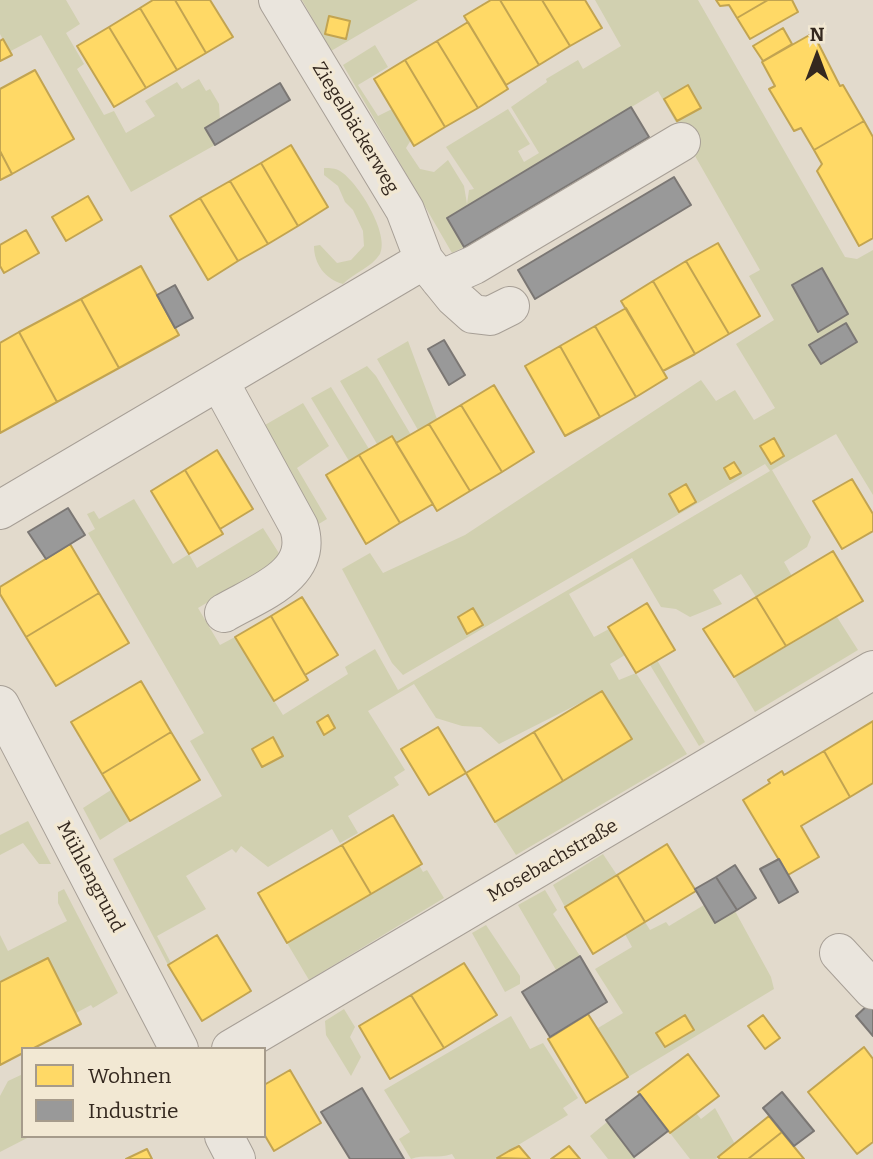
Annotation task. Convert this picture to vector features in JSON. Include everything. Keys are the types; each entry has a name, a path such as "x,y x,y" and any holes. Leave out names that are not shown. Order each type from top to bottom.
{"street":[{"name":"Ziegelbäckerweg","path":"278,0 405,210 432,270 473,314 490,316 510,306"},
{"path":"0,510 219,381 432,270 485,260 681,142"},
{"path":"219,381 299,527 302,542 300,559 293,571 224,613"},
{"name":"Mosebachstraße","path":"234,1047 873,670"},
{"name":"Mühlengrund","path":"0,705 178,1047"},
{"path":"839,953 873,989"},
{"path":"225,1138 236,1159"}],"green space":[{"path":"0,0 66,0 80,24 66,33 84,64 77,69 104,115 114,111 126,133 155,116 145,101 177,82 182,89 199,79 206,91 210,89 219,104 220,120 205,128 215,145 131,192 41,35 9,52 0,34"},
{"path":"302,0 418,0 331,51"},
{"path":"595,0 698,0 845,257 857,259 873,250 873,495 836,434 772,470 811,537 807,547 784,562 792,576 756,597 741,574 713,590 722,604 690,617 676,609 661,607 632,558 569,594 594,637 609,629 625,655 610,664 619,680 636,673 687,754 516,855 495,822 632,739 602,692 499,744 481,727 462,726 436,718 414,684 368,711 405,770 394,777 399,785 348,816 358,833 340,843 332,829 268,867 241,846 236,853 232,849 186,876 206,909 157,936 171,963 168,965 113,859 222,796 190,741 204,733 88,533 95,529 87,514 94,511 99,519 134,499 173,564 189,554 197,568 263,528 282,558 198,608 220,645 235,637 283,715 348,674 345,667 375,649 398,690 770,471 765,464 403,675 392,663 342,569 370,553 383,573 465,535 701,380 716,401 735,390 754,420 775,408 736,344 774,320 749,276 760,270 658,91 448,218 464,247 452,253 343,65 375,45 388,67 358,85 378,116 392,109 411,140 406,148 420,169 434,172 448,160 464,186 467,204 469,190 474,189 446,147 508,109 530,144 518,151 524,162 539,153 511,107 547,82 546,79 578,60 583,69 621,46"},
{"path":"324,168 340,171 355,186 376,222 382,245 377,259 343,284 322,270 316,259 314,246 320,245 337,263 351,260 364,246 363,231 338,186 324,175"},
{"path":"408,341 437,419 418,430 377,359"},
{"path":"367,366 376,376 411,435 396,443 391,436 377,444 340,381"},
{"path":"331,387 369,449 349,461 311,398"},
{"path":"303,403 329,446 297,468 327,519 317,525 265,425"},
{"path":"837,617 858,650 755,712 734,677"},
{"path":"657,660 705,742 699,746 650,665"},
{"path":"111,790 130,821 100,840 83,808"},
{"path":"28,821 51,864 39,864 23,843 0,855 0,835"},
{"path":"603,854 617,875 565,907 553,885"},
{"path":"419,865 423,872 427,870 444,898 309,980 287,943"},
{"path":"64,889 118,993 93,1008 91,1005 76,1013 48,958 0,982 0,935 8,951 67,921 58,903 58,892"},
{"path":"545,890 557,910 553,914 580,956 556,970 518,905"},
{"path":"704,905 715,923 735,911 771,977 774,989 628,1077 598,1028 623,1013 595,969 632,947 625,934 645,922 650,930 666,922 669,926"},
{"path":"486,925 520,976 520,984 505,992 472,933"},
{"path":"344,1009 355,1027 350,1037 361,1057 351,1076 326,1035 325,1021"},
{"path":"511,1016 530,1049 543,1043 578,1098 563,1108 568,1115 495,1159 455,1159 452,1154 411,1159 399,1139 410,1132 384,1090"},
{"path":"21,1075 21,1138 27,1138 0,1152 0,1096 8,1081"},
{"path":"715,1108 735,1144 716,1159 690,1159 670,1133 696,1113 701,1119"},
{"path":"607,1122 636,1159 608,1159 590,1136"}],"building: Wohnen":[{"path":"153,0 175,0 206,53 177,70 140,8"},
{"path":"175,0 210,0 233,37 206,53"},
{"path":"491,0 500,0 539,65 506,85 464,16"},
{"path":"500,0 542,0 570,46 539,65"},
{"path":"542,0 585,0 602,28 570,46"},
{"path":"716,0 768,0 737,18 729,5 720,6"},
{"path":"768,0 792,0 798,12 750,39 737,18"},
{"path":"140,8 177,70 146,88 109,27"},
{"path":"329,16 350,21 346,39 325,34"},
{"path":"468,22 508,89 478,108 437,41"},
{"path":"109,27 146,88 114,107 77,46"},
{"path":"783,28 792,44 763,61 753,46"},
{"path":"813,33 840,86 843,85 864,121 814,150 801,128 794,131 769,89 775,86 762,62"},
{"path":"3,39 12,55 0,61 0,41"},
{"path":"437,41 478,108 445,127 405,60"},
{"path":"405,60 445,127 414,146 374,79"},
{"path":"35,70 74,139 12,174 0,151 0,89"},
{"path":"688,85 701,108 677,121 664,99"},
{"path":"864,121 873,137 873,238 859,246 817,171 822,164 814,150"},
{"path":"291,145 328,207 298,226 261,163"},
{"path":"0,151 12,174 0,180"},
{"path":"261,163 298,226 268,244 230,181"},
{"path":"230,181 268,244 238,261 200,198"},
{"path":"88,196 102,220 66,241 52,217"},
{"path":"200,198 238,261 208,280 170,216"},
{"path":"26,230 39,253 4,273 0,266 0,245"},
{"path":"718,243 760,316 729,334 686,261"},
{"path":"686,261 729,334 695,354 653,281"},
{"path":"141,266 179,335 119,368 81,299"},
{"path":"653,281 695,354 663,371 621,301"},
{"path":"81,299 119,368 57,402 19,332"},
{"path":"626,308 667,378 636,397 595,326"},
{"path":"595,326 636,397 600,417 560,346"},
{"path":"19,332 57,402 0,433 0,343"},
{"path":"560,346 600,417 565,436 525,366"},
{"path":"494,385 534,452 502,472 461,405"},
{"path":"461,405 502,472 470,491 429,424"},
{"path":"429,424 470,491 437,511 396,443"},
{"path":"392,436 433,504 400,523 359,455"},
{"path":"774,438 784,456 771,464 760,446"},
{"path":"217,450 253,509 220,529 185,470"},
{"path":"359,455 400,523 366,544 326,475"},
{"path":"734,462 741,473 730,479 724,468"},
{"path":"185,470 223,534 189,554 151,491"},
{"path":"852,479 873,514 873,531 842,549 813,501"},
{"path":"686,484 696,502 679,512 669,494"},
{"path":"70,544 99,593 26,637 0,594 0,587"},
{"path":"833,551 863,601 786,646 756,597"},
{"path":"99,593 129,643 56,686 26,637"},
{"path":"302,597 338,655 305,675 271,616"},
{"path":"756,597 786,646 734,677 703,629"},
{"path":"647,603 675,650 636,673 608,627"},
{"path":"473,608 483,625 467,634 458,617"},
{"path":"271,616 308,680 274,701 235,637"},
{"path":"141,681 171,732 102,774 71,722"},
{"path":"602,691 632,739 563,781 534,732"},
{"path":"328,715 335,728 324,735 317,722"},
{"path":"873,721 873,783 850,797 824,751"},
{"path":"438,727 466,773 429,795 401,749"},
{"path":"171,732 200,780 130,821 102,774"},
{"path":"534,732 563,781 495,822 466,773"},
{"path":"273,737 283,756 262,767 252,749"},
{"path":"824,751 850,797 801,826 819,857 788,875 743,800 770,783 768,780 782,771 784,775"},
{"path":"393,815 422,864 371,894 342,845"},
{"path":"667,844 696,891 645,922 617,875"},
{"path":"342,845 371,894 287,943 258,893"},
{"path":"617,875 645,922 593,954 565,907"},
{"path":"217,935 251,991 202,1021 168,965"},
{"path":"48,958 81,1024 36,1047 21,1047 21,1054 0,1065 0,982"},
{"path":"464,963 497,1015 444,1048 411,995"},
{"path":"411,995 444,1048 390,1079 359,1026"},
{"path":"588,1014 628,1077 586,1103 548,1039"},
{"path":"685,1015 694,1030 665,1047 656,1033"},
{"path":"763,1015 780,1038 765,1049 748,1026"},
{"path":"864,1047 873,1059 873,1142 857,1154 808,1092"},
{"path":"688,1054 719,1096 670,1133 638,1092"},
{"path":"290,1070 321,1123 274,1151 266,1137 266,1084"},
{"path":"769,1116 782,1132 748,1159 718,1157"},
{"path":"782,1132 804,1159 748,1159"},
{"path":"519,1146 530,1159 497,1158 509,1151"},
{"path":"569,1146 580,1159 551,1159"},
{"path":"147,1149 152,1159 126,1159"}],"building: Industrie":[{"path":"280,83 290,100 215,145 205,128"},
{"path":"631,107 649,137 464,247 447,218"},
{"path":"674,177 691,205 535,299 518,270"},
{"path":"822,268 848,314 818,332 792,285"},
{"path":"175,285 193,318 175,328 157,295"},
{"path":"846,323 857,342 821,364 809,345"},
{"path":"444,340 465,375 449,385 428,349"},
{"path":"68,508 85,535 46,559 28,532"},
{"path":"779,859 798,892 779,903 760,869"},
{"path":"735,865 756,898 737,910 716,877"},
{"path":"716,877 737,910 715,923 695,889"},
{"path":"580,956 607,1002 550,1037 522,992"},
{"path":"869,1004 873,1009 873,1036 856,1016"},
{"path":"362,1088 404,1159 350,1159 321,1112"},
{"path":"782,1092 814,1131 794,1146 763,1108"},
{"path":"640,1094 668,1131 634,1157 606,1120"}]}
